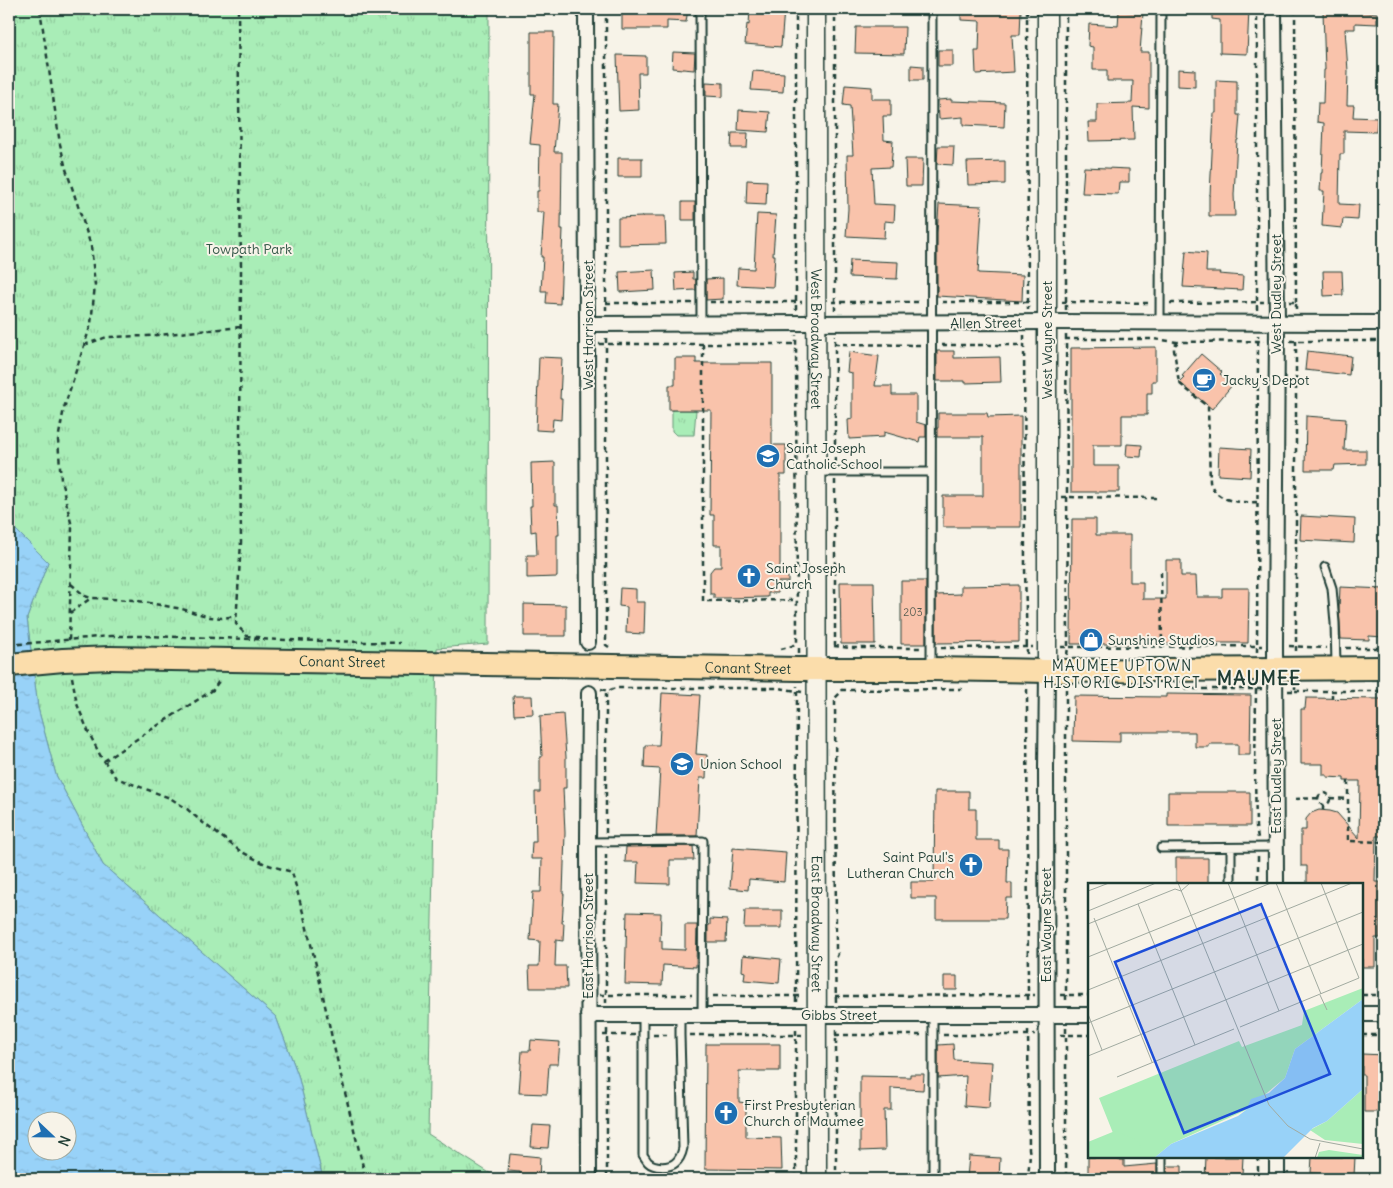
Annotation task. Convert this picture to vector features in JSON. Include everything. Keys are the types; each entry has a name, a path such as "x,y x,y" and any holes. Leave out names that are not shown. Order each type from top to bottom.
{"main road":[{"name":"Conant Street","path":"9,665 63,660 110,647 826,669 931,658 1047,671 1282,676 1336,658 1384,668"}],"street":[{"name":"West Harrison Street","path":"586,9 588,642"},
{"name":"West Broadway Street","path":"816,9 816,645 826,669"},
{"name":"West Wayne Street","path":"1046,9 1047,671"},
{"name":"West Dudley Street","path":"1274,9 1276,303 1275,646 1282,676"},
{"name":"Allen Street","path":"588,324 931,324 1047,331 1160,323 1384,323"},
{"name":"East Broadway Street","path":"817,1179 816,695 826,669"},
{"name":"East Wayne Street","path":"1047,671 1047,1179"},
{"name":"East Dudley Street","path":"1276,883 1282,676"},
{"name":"East Harrison Street","path":"588,1179 588,842 593,691"},
{"path":"1363,1014 1384,1014"},
{"name":"Gibbs Street","path":"588,1015 1088,1015"},
{"path":"1277,1158 1277,1179"}],"lane":[{"path":"700,9 701,323"},
{"path":"931,658 932,9"},
{"path":"1160,323 1161,9"},
{"path":"816,472 931,472"},
{"path":"1326,567 1332,588 1336,658"},
{"path":"588,842 703,841 702,1015"},
{"path":"1161,848 1276,847"},
{"path":"1231,848 1231,883"},
{"path":"642,1015 643,1155 647,1162 663,1167 675,1163 681,1156 683,1148 680,1015"},
{"path":"933,1015 933,1179"},
{"path":"1162,1158 1162,1179"}],"path":[{"path":"40,9 60,144 66,169 91,246 96,285 91,324 64,408 58,440 61,480 72,527 69,642"},
{"path":"9,645 110,647 260,639 247,636 236,624 241,542 238,9"},
{"path":"796,9 796,302"},
{"path":"1257,647 1258,9"},
{"path":"1258,883 1255,774 1258,689 1282,676 1296,646 1295,9"},
{"path":"606,303 835,302"},
{"path":"1257,302 1296,302"},
{"path":"84,345 107,337 148,336 240,327"},
{"path":"1024,338 1047,331 1178,342 1258,341"},
{"path":"1296,341 1384,341"},
{"path":"1178,342 1174,346 1178,383 1208,408 1211,486 1219,495 1228,500 1242,503 1257,502"},
{"path":"703,344 703,600 797,600"},
{"path":"795,644 797,642 796,344"},
{"path":"1025,497 1157,498"},
{"path":"1161,572 1162,647"},
{"path":"71,584 91,598 134,600 182,609 210,617 236,616"},
{"path":"70,613 91,598"},
{"path":"774,649 784,649 795,644 816,645 931,658 1026,647"},
{"path":"1068,647 1296,646 1336,658 1384,648"},
{"path":"826,669 842,691 835,698 836,949 838,954 835,961 836,1179"},
{"path":"71,671 79,710 104,761 116,778 178,803 240,851 265,864 292,872 314,955 366,1179"},
{"path":"1282,676 1295,691 1384,691"},
{"path":"1282,676 1295,691"},
{"path":"104,761 213,690 219,681"},
{"path":"593,691 605,689 608,691 615,688 779,688 816,695"},
{"path":"1027,689 1027,995 1030,1154 1028,1179"},
{"path":"1066,689 1066,1179"},
{"path":"607,1179 606,693 608,691"},
{"path":"796,691 796,1179"},
{"path":"1332,691 1332,699"},
{"path":"1348,781 1348,841 1384,842"},
{"path":"1296,799 1318,798 1320,794 1324,793 1330,798 1348,798"},
{"path":"1318,798 1320,803 1323,804 1323,810"},
{"path":"1323,804 1328,802 1330,798"},
{"path":"1363,995 1384,994"},
{"path":"588,996 1027,995"},
{"path":"1066,995 1088,995"},
{"path":"1066,1034 1088,1035"},
{"path":"1363,1035 1384,1035"},
{"path":"1258,1158 1258,1179"}],"green space":[{"name":"Towpath Park","path":"9,9 489,9 488,644 437,648 428,1134 499,1179 323,1179 298,1075 276,1017 103,865 56,775 38,708 27,618 48,562 9,523"},
{"path":"672,410 696,410 694,435 676,435 672,431"}],"water":[{"path":"9,523 48,562 27,618 38,708 56,775 103,865 276,1017 298,1075 323,1179 9,1179"}],"building":[{"path":"622,9 688,9 686,22 667,21 667,29 622,29"},
{"path":"750,9 784,9 781,47 745,44"},
{"path":"961,9 1021,9 1020,35 1012,35 1014,72 976,74 975,51 979,51 980,21 961,20"},
{"path":"1212,9 1249,9 1247,54 1220,53 1220,20 1212,19"},
{"path":"1119,11 1143,13 1140,52 1149,52 1149,108 1133,107 1134,140 1089,141 1088,122 1097,122 1097,104 1132,103 1133,81 1107,81 1107,70 1093,70 1093,47 1088,46 1089,24 1118,26"},
{"path":"1323,11 1377,13 1377,24 1355,23 1355,29 1345,29 1348,71 1347,105 1354,105 1353,117 1377,118 1376,132 1344,131 1344,154 1340,154 1339,204 1359,205 1358,220 1343,219 1342,228 1322,226 1324,191 1320,191 1324,123 1317,122 1318,103 1323,103 1325,70"},
{"path":"856,27 905,27 904,54 855,53"},
{"path":"531,32 554,32 553,104 558,104 554,152 562,152 561,229 563,229 560,304 546,303 547,291 541,291 544,212 537,212 540,145 530,144 535,94 531,94"},
{"path":"938,50 953,50 953,66 938,66"},
{"path":"673,52 695,53 694,70 672,68"},
{"path":"617,55 646,56 646,73 638,73 639,110 619,111"},
{"path":"911,65 923,66 923,80 911,80"},
{"path":"1178,69 1195,70 1195,87 1178,86"},
{"path":"753,71 784,73 783,92 751,90"},
{"path":"1216,80 1237,81 1237,115 1240,115 1234,195 1235,216 1209,216 1214,113 1216,113"},
{"path":"706,82 723,83 723,97 706,96"},
{"path":"845,85 872,87 872,99 891,99 891,116 883,116 884,140 893,141 891,167 872,168 874,204 895,205 894,222 885,221 884,238 846,236 848,209 847,155 853,155 850,106 843,105"},
{"path":"951,99 951,101 1005,103 1004,127 963,125 963,117 939,119 938,100"},
{"path":"739,110 770,112 768,132 738,130"},
{"path":"732,133 748,133 747,148 731,148"},
{"path":"938,146 954,146 953,165 937,164"},
{"path":"618,158 642,158 642,177 618,177"},
{"path":"905,159 923,159 922,186 906,186"},
{"path":"1005,161 1005,184 968,185 967,162"},
{"path":"1084,167 1129,169 1129,182 1119,182 1118,194 1082,193"},
{"path":"747,180 767,181 766,205 746,204"},
{"path":"682,202 695,202 695,220 682,220"},
{"path":"939,204 982,206 978,273 1023,275 1022,301 937,296"},
{"path":"757,214 776,215 773,287 737,285 738,268 754,269"},
{"path":"665,216 666,244 618,245 618,218"},
{"path":"1186,251 1207,253 1206,272 1220,272 1219,274 1243,276 1242,290 1183,287"},
{"path":"850,260 898,262 897,279 849,277"},
{"path":"654,270 655,290 620,292 619,272"},
{"path":"1323,271 1342,271 1343,295 1324,296"},
{"path":"693,272 693,279 696,279 696,290 676,291 675,273"},
{"path":"723,278 723,299 706,300 706,279"},
{"path":"1156,347 1156,381 1152,381 1152,393 1147,393 1147,415 1122,415 1122,445 1093,445 1093,466 1119,466 1119,492 1071,492 1071,348"},
{"path":"937,351 954,351 954,358 1000,357 1001,382 965,383 965,381 937,381"},
{"path":"1307,351 1351,356 1349,375 1305,370"},
{"path":"849,352 879,356 875,386 892,386 892,395 916,395 916,422 926,425 926,437 920,437 919,442 884,432 884,437 849,439 848,420 852,419 852,373 847,372"},
{"name":"Jacky's Depot","path":"1201,354 1222,372 1220,374 1233,384 1212,409 1179,382"},
{"path":"539,357 562,358 561,420 553,419 552,431 536,430"},
{"name":"Saint Joseph Catholic School","path":"675,358 696,358 696,363 772,363 772,445 786,445 786,475 780,475 780,570 788,571 788,582 778,582 778,593 768,593 768,597 725,598 714,598 714,594 710,594 710,572 714,567 721,567 721,545 714,545 714,515 710,515 711,410 669,410 669,385 675,385"},
{"path":"938,413 987,413 988,417 1021,416 1021,527 943,527 943,496 983,496 983,437 937,437"},
{"path":"1306,416 1346,419 1344,450 1366,450 1366,464 1335,465 1334,470 1305,470"},
{"path":"1127,444 1142,445 1141,457 1126,456"},
{"path":"1219,447 1251,449 1250,477 1218,475"},
{"path":"555,462 555,505 558,505 559,535 557,535 557,577 527,578 527,555 537,555 536,531 531,532 531,463"},
{"path":"1301,516 1355,519 1354,543 1300,540"},
{"path":"1072,519 1096,519 1096,535 1130,535 1130,582 1143,582 1143,599 1166,599 1166,560 1181,560 1181,576 1196,576 1197,597 1222,597 1222,588 1249,588 1248,643 1071,644"},
{"path":"901,581 926,581 926,644 901,644"},
{"path":"840,582 874,582 875,644 841,644"},
{"path":"1019,585 1019,642 936,643 936,595 961,594 961,586"},
{"path":"1340,587 1384,589 1383,637 1369,636 1369,640 1341,639"},
{"path":"620,588 636,589 636,602 645,602 644,634 626,633 627,607 619,606"},
{"path":"524,604 566,605 566,636 524,636"},
{"path":"662,693 700,695 696,754 707,755 706,778 700,778 697,836 656,836 660,769 644,768 645,745 659,745"},
{"path":"1166,694 1251,695 1250,755 1238,755 1238,744 1209,744 1209,747 1195,747 1195,732 1120,732 1120,742 1073,741 1074,696 1166,697"},
{"path":"513,696 532,696 533,714 514,715"},
{"path":"1306,698 1382,699 1381,768 1384,768 1384,836 1376,836 1375,882 1380,882 1380,938 1375,938 1375,967 1363,967 1363,883 1307,883 1307,866 1301,866 1301,830 1306,830 1306,819 1311,813 1319,810 1337,813 1359,838 1360,781 1344,781 1344,778 1327,777 1327,775 1323,775 1323,764 1301,764 1301,709 1305,709"},
{"path":"563,714 566,757 566,788 563,788 565,833 562,923 564,923 563,941 556,940 555,966 566,966 567,988 530,988 529,966 539,966 540,941 530,940 533,892 541,892 542,859 531,859 532,842 536,842 535,792 540,792 540,757 542,757 540,716"},
{"name":"Saint Paul's Lutheran Church","path":"935,791 969,791 969,809 976,809 976,840 999,840 999,849 1008,849 1007,883 1012,883 1012,898 1006,898 1005,919 936,919 936,898 911,898 911,882 934,882"},
{"path":"1168,792 1250,792 1250,826 1168,826"},
{"path":"693,846 694,860 670,860 670,884 637,883 638,862 625,862 626,847"},
{"path":"733,848 786,852 784,882 749,879 748,890 730,888"},
{"path":"1176,858 1208,858 1208,883 1176,883"},
{"path":"745,910 782,910 782,928 744,928"},
{"path":"627,912 661,913 660,941 662,941 662,949 685,950 685,925 697,925 696,967 663,965 662,985 625,984"},
{"path":"710,919 727,920 726,942 708,942"},
{"path":"743,955 781,959 779,983 744,980 745,972 742,971"},
{"path":"944,976 957,976 957,990 944,990"},
{"path":"531,1040 560,1042 558,1064 549,1064 547,1094 519,1093 522,1051 530,1051"},
{"name":"First Presbyterian Church of Maumee","path":"706,1044 780,1044 780,1071 739,1071 739,1102 746,1103 746,1137 781,1138 782,1170 705,1169"},
{"path":"953,1044 954,1060 992,1062 989,1108 964,1106 966,1076 938,1078 938,1045"},
{"path":"1363,1054 1384,1055 1384,1076 1380,1076 1380,1112 1364,1112"},
{"path":"910,1074 924,1074 923,1090 891,1088 891,1110 884,1110 885,1150 860,1151 860,1076 910,1077"},
{"path":"533,1125 550,1126 548,1148 531,1147"},
{"path":"510,1154 540,1157 539,1179 520,1179 520,1172 508,1171"},
{"path":"969,1156 1000,1158 999,1179 967,1178"},
{"path":"1088,1158 1118,1158 1118,1160 1124,1160 1124,1167 1157,1164 1157,1179 1088,1179"},
{"path":"1206,1158 1243,1158 1242,1174 1232,1174 1232,1179 1205,1178"},
{"path":"1312,1158 1355,1158 1354,1176 1311,1173"},
{"path":"1167,1166 1182,1166 1182,1179 1167,1179"}],"place":[{"name":"Jacky's Depot","path":"1204,380"},
{"name":"Saint Joseph Catholic School","path":"768,456"},
{"name":"Saint Joseph Church","path":"749,576"},
{"name":"Sunshine Studios","path":"1091,640"},
{"name":"Union School","path":"682,764"},
{"name":"Saint Paul's Lutheran Church","path":"971,865"},
{"name":"First Presbyterian Church of Maumee","path":"726,1113"}],"district":[{"name":"MAUMEE UPTOWN HISTORIC DISTRICT","path":"1122,674"},
{"name":"MAUMEE","path":"1259,678"}]}
